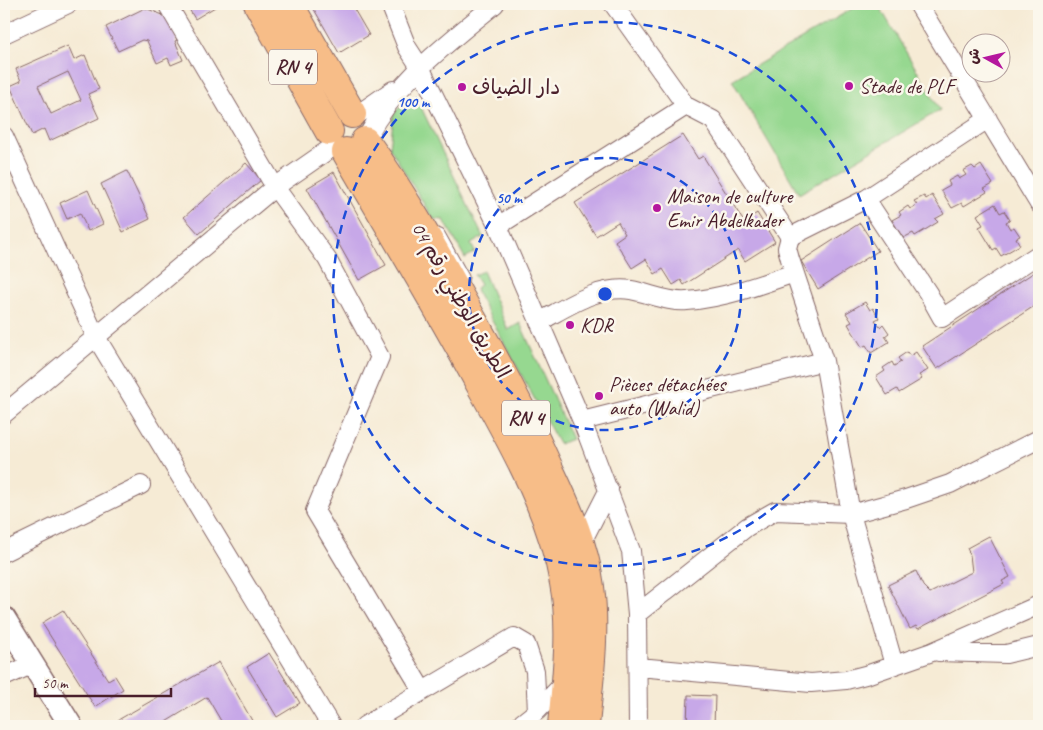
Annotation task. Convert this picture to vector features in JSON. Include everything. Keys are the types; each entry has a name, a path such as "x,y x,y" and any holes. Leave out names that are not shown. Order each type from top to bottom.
{"highway":[{"name":"الطريق الوطني رقم 04","path":"258,4 350,134 420,227 460,296 530,426 568,512 580,546 590,586 592,608 591,652 585,726"},
{"name":"الطريق الوطني رقم 04","path":"289,4 423,296 509,436 548,525 558,555 568,614 562,726"}],"street":[{"path":"4,34 68,4"},
{"path":"167,4 275,186 327,259 380,357 315,510 422,690"},
{"path":"390,4 408,47 420,67 498,226 582,421 631,551 637,614 639,667 638,726"},
{"path":"4,414 275,186 350,134 420,67 495,4"},
{"path":"613,4 686,106 713,120 790,237 788,248 794,273 824,361 851,514 894,665"},
{"path":"918,4 1039,204"},
{"path":"350,134 402,85"},
{"path":"498,226 686,106"},
{"path":"790,237 866,199 988,119"},
{"path":"4,136 96,337 331,726"},
{"path":"866,199 928,293 942,318 1039,254"},
{"path":"539,322 590,295 610,290 630,290 686,301 748,289 794,273"},
{"path":"582,421 824,361"},
{"path":"637,614 747,527 775,510 851,514 950,484 1039,439"},
{"path":"4,552 141,485"},
{"path":"580,546 609,489"},
{"path":"639,667 811,683 846,680 932,652 1039,605"},
{"path":"4,618 71,726"},
{"path":"364,726 514,637 526,644 535,671 537,711"},
{"path":"932,652 1006,654 1039,646"},
{"path":"4,677 33,664"},
{"path":"518,726 537,711 565,682"}],"green space":[{"path":"860,4 878,4 940,110 799,194 732,80"},
{"path":"412,99 420,105 483,237 471,244 475,252 465,258 444,220 433,219 390,148 394,112"},
{"path":"483,271 508,330 520,323 572,439 559,444 478,295 476,288 480,285 474,275"}],"building":[{"path":"186,4 220,4 195,19"},
{"path":"311,4 351,4 369,35 339,53"},
{"path":"145,8 168,17 183,60 171,65 168,58 157,63 147,41 142,40 118,51 106,27"},
{"path":"68,46 74,60 85,55 99,89 88,94 99,118 49,141 44,129 32,135 10,86 21,81 16,69","holes":["68,72 81,100 51,114 38,86"]},
{"name":"Maison de culture Emir Abdelkader","path":"683,135 698,159 703,156 744,222 757,213 775,242 745,261 738,250 684,285 681,280 673,285 663,269 655,274 646,259 632,268 615,241 625,234 618,222 596,236 575,203"},
{"path":"246,163 261,180 199,234 184,217"},
{"path":"981,165 993,184 984,189 987,192 964,206 962,203 952,208 941,190 950,185 948,181 957,176 959,179 966,175 963,171 972,166 975,169"},
{"path":"127,171 150,219 123,232 101,184"},
{"path":"334,172 386,265 359,280 307,188"},
{"path":"88,190 103,224 88,231 80,213 67,219 60,203"},
{"path":"932,195 944,214 935,219 938,222 915,236 913,233 903,238 892,220 901,215 899,212 908,206 910,209 917,205 914,201 924,196 926,199"},
{"path":"995,204 1000,213 1004,211 1010,220 1006,222 1010,229 1014,227 1020,236 1016,238 1020,245 1001,256 996,248 993,250 979,227 983,225 977,215"},
{"path":"860,223 878,251 818,289 801,261"},
{"path":"1039,269 1039,303 937,369 922,346"},
{"path":"865,302 870,310 873,308 879,318 875,320 880,327 883,324 889,333 885,336 889,342 871,353 866,345 862,347 848,324 852,322 846,313"},
{"path":"907,352 910,356 916,352 928,370 919,375 922,379 899,393 897,389 887,395 876,377 885,371 883,368 892,362 894,366 901,362 898,358"},
{"path":"989,536 1010,577 1002,581 1004,584 918,629 916,626 910,629 888,585 916,571 923,586 930,593 972,572 970,555 967,548"},
{"path":"63,610 108,680 115,676 123,689 95,707 42,623"},
{"path":"269,653 300,703 277,717 247,667"},
{"path":"219,662 255,726 224,726 207,697 159,726 122,726 118,720"},
{"path":"688,695 715,696 714,726 687,726"}],"place":[{"name":"Stade de PLF","path":"849,86"},
{"name":"دار الضياف","path":"462,87"},
{"name":"Maison de culture Emir Abdelkader","path":"657,208"},
{"name":"KDR","path":"570,325"},
{"name":"Pièces détachées auto (Walid)","path":"599,396"}]}
